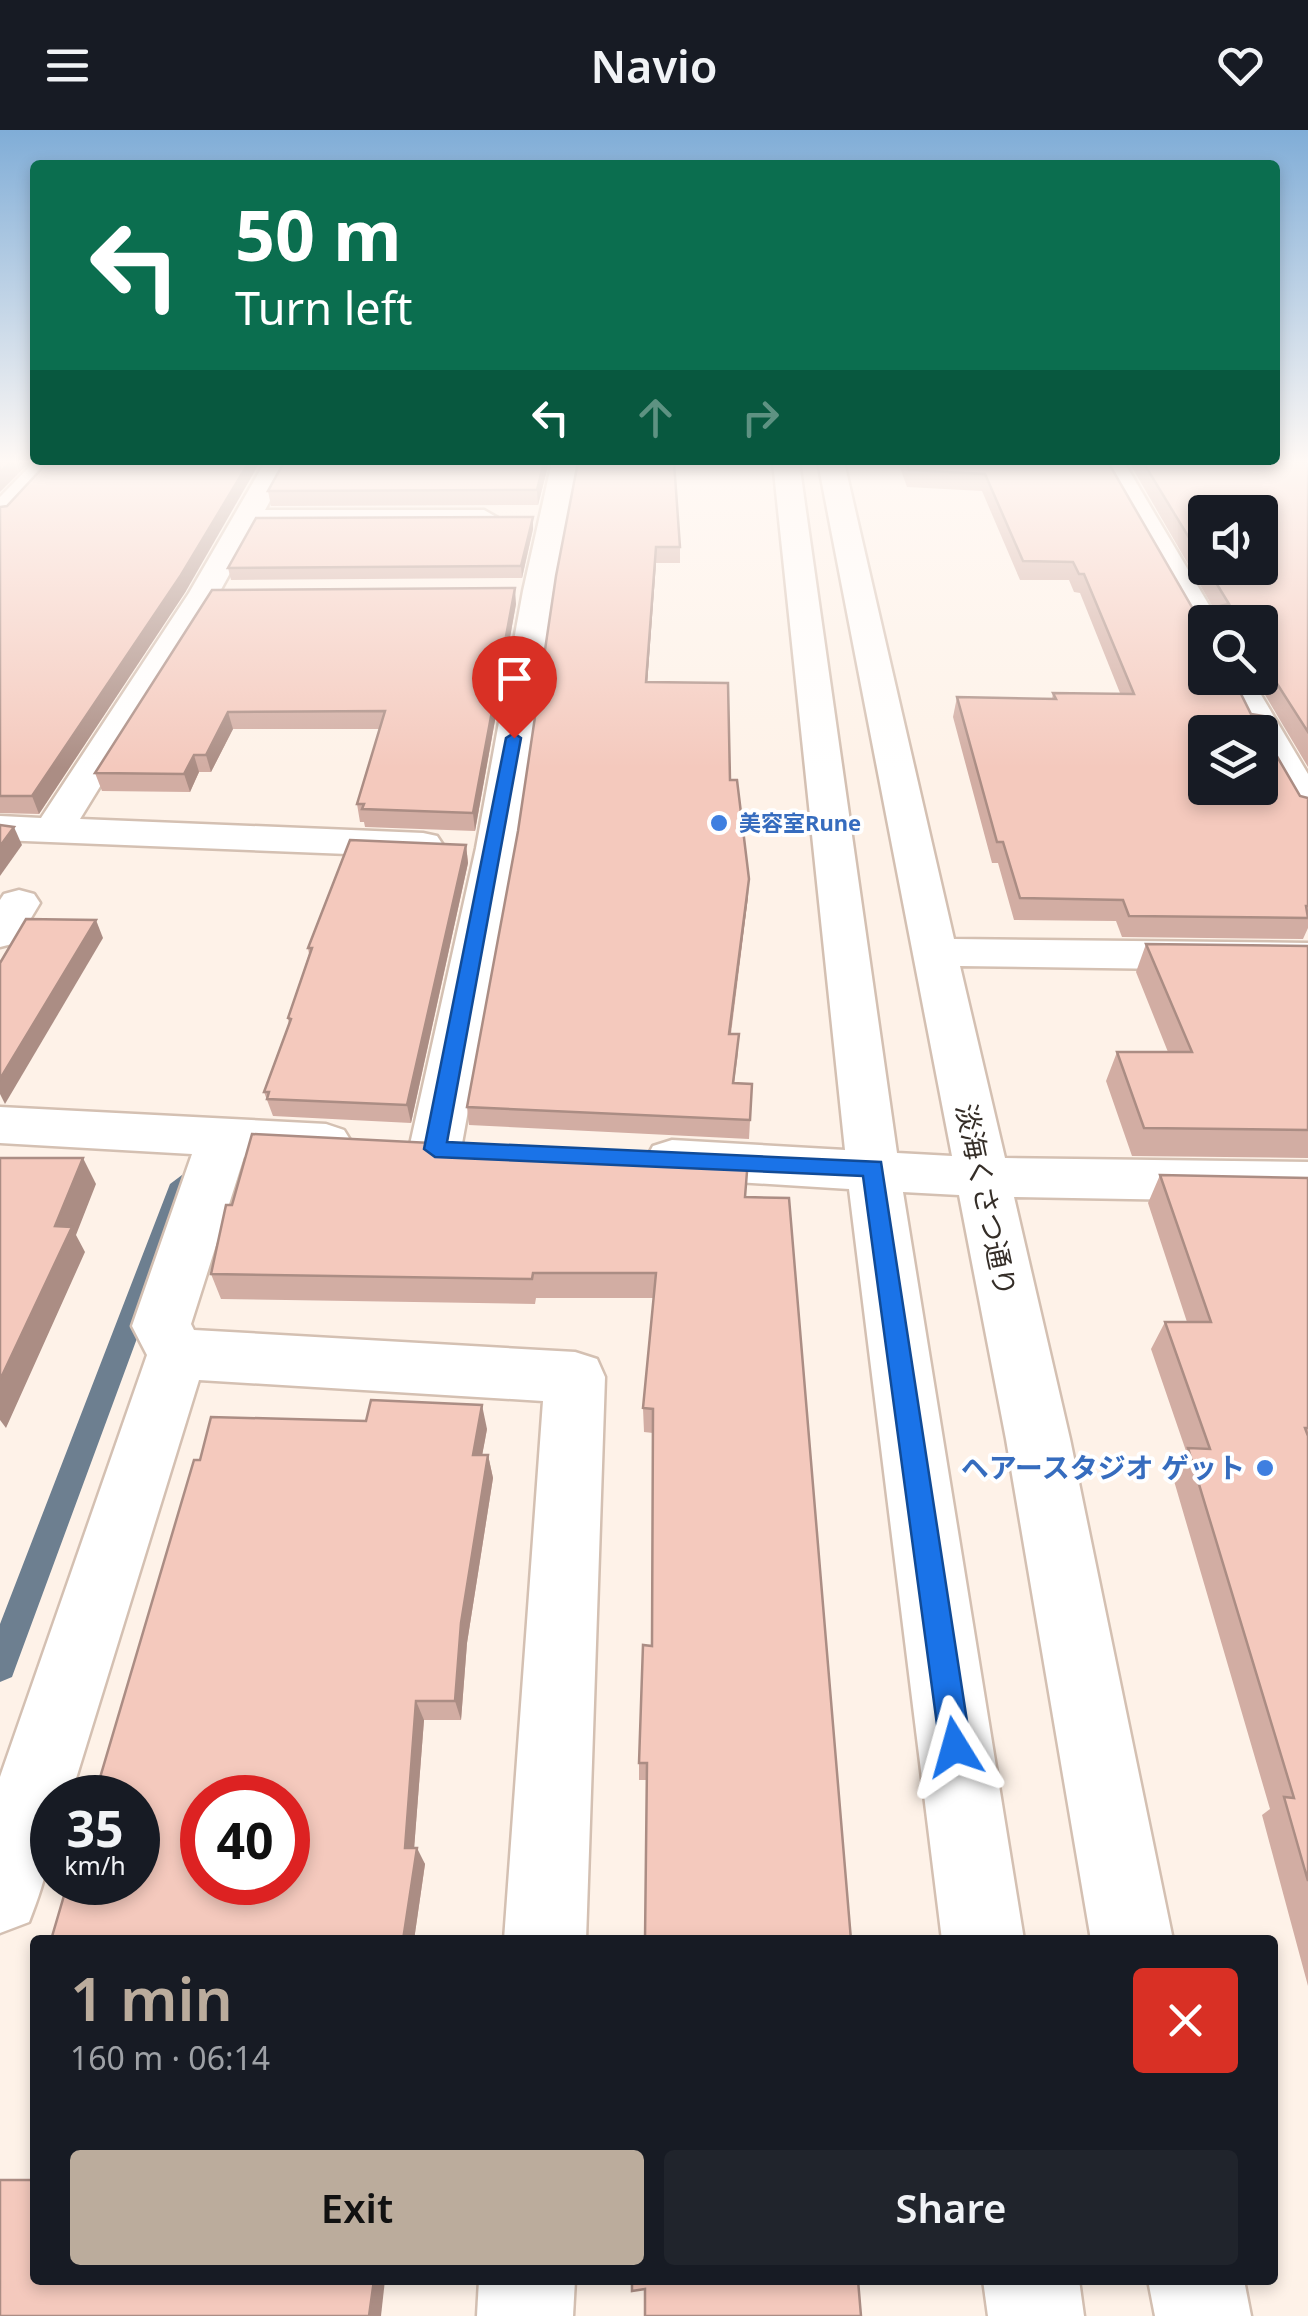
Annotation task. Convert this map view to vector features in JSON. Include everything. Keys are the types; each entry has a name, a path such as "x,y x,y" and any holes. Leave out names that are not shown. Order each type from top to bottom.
{"street":[{"path":"53,830 221,564"},
{"path":"0,1125 421,1148 496,848 538,591 537,564"},
{"path":"799,564 873,1168 981,1935"},
{"name":"淡海くさつ通り","path":"852,564 1038,1438 1131,1935"},
{"path":"1170,564 1193,605"},
{"path":"498,591 538,591"},
{"path":"204,594 243,593"},
{"path":"1244,695 1308,807"},
{"path":"0,828 496,848"},
{"path":"934,952 1308,956"},
{"path":"0,1892 178,1354 162,1326 224,1136"},
{"path":"634,1158 873,1168 980,1177 1308,1182"},
{"path":"178,1354 575,1377 545,1935"},
{"path":"525,2316 527,2285"},
{"path":"1032,2285 1036,2316"},
{"path":"1197,2285 1203,2316"}],"building":[{"path":"0,564 188,564 32,796 0,796"},
{"path":"230,564 521,564 521,566 228,568"},
{"path":"558,564 655,564 646,682 728,683 730,780 737,780 749,879 729,1034 739,1034 733,1083 752,1084 750,1120 467,1107 518,831"},
{"path":"1074,564 1167,564 1191,605 1188,695 1242,695 1251,714 1258,715 1188,715 1188,805 1278,805 1278,758 1300,796 1308,798 1308,918 1129,916 1123,900 1020,898 1003,842 997,842 957,697 1056,699 1053,693 1134,694 1084,574 1079,574"},
{"path":"1278,564 1308,564 1308,732 1278,685 1278,605 1224,605 1229,604 1217,585 1278,585"},
{"path":"515,588 473,813 362,809 364,804 357,804 385,711 228,712 206,755 194,755 184,774 95,773 212,590"},
{"path":"0,825 14,827 0,846"},
{"path":"350,840 466,845 407,1105 267,1099 269,1092 264,1092 291,1019 288,1018 312,948 308,948"},
{"path":"26,919 96,920 0,1079 0,963"},
{"path":"1146,944 1308,946 1308,1130 1144,1128 1117,1052 1192,1052"},
{"path":"252,1134 748,1159 745,1197 789,1198 851,1935 645,1935 647,1763 639,1763 643,1645 652,1646 653,1409 643,1408 656,1273 533,1273 532,1279 211,1274 226,1205 232,1205"},
{"path":"0,1158 83,1158 55,1226 72,1227 0,1380"},
{"path":"1160,1175 1308,1178 1305,1428 1308,1881 1284,1797 1294,1798 1188,1448 1210,1449 1165,1322 1211,1322"},
{"path":"371,1400 482,1405 473,1455 488,1455 461,1623 455,1701 416,1701 405,1848 417,1848 404,1935 52,1935 61,1905 160,1905 160,1775 101,1775 194,1460 200,1460 211,1417 366,1421"},
{"path":"0,2180 30,2180 30,2285 373,2285 369,2316 0,2316"},
{"path":"632,2285 858,2285 861,2316 645,2316 645,2289 632,2291"}],"waterway":[{"path":"0,1666 182,1184"}],"place":[{"name":"美容室Rune","path":"719,823"},
{"name":"ヘアースタジオ ゲット","path":"1265,1468"}],"route":[{"path":"514,738 496,848 435,1149 873,1168 955,1747"}]}
